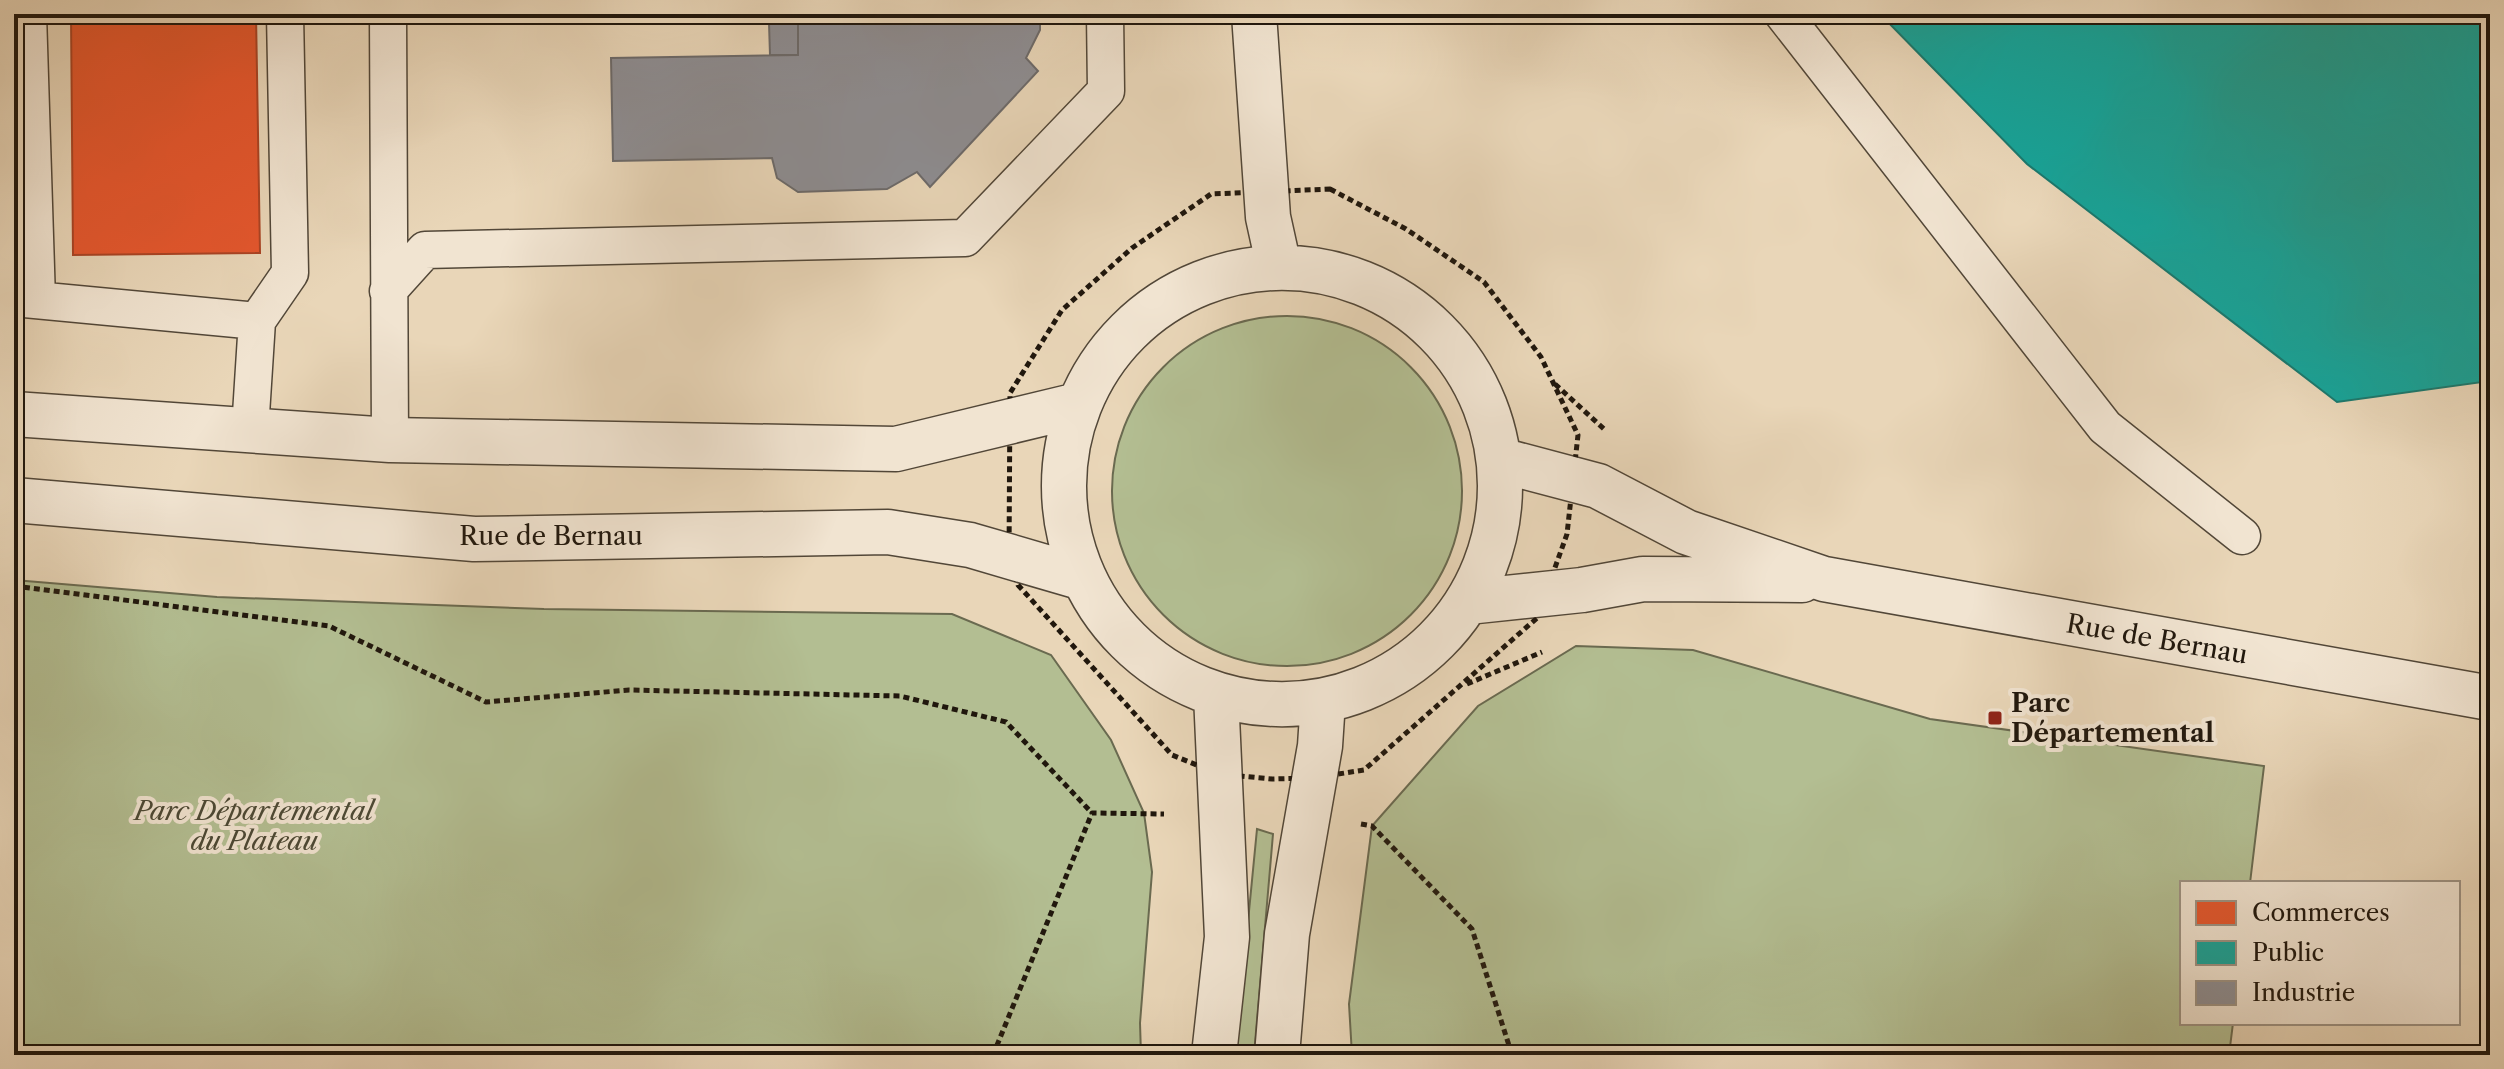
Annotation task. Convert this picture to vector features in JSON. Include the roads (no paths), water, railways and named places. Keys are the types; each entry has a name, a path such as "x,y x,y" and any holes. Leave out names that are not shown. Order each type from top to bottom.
{"street":[{"path":"1254,14 1266,191 1279,267"},
{"path":"1279,267 1342,275 1400,301 1449,343 1483,398 1500,460 1496,533 1468,602 1430,647 1381,681 1323,701 1270,704 1216,695 1162,669 1116,629 1083,578 1066,521 1064,463 1078,405 1110,350 1157,306 1215,277 1279,267"},
{"path":"14,414 390,440 896,449 1078,405"},
{"name":"Rue de Bernau","path":"1500,460 1598,486 1686,532 1763,555 1824,579"},
{"name":"Rue de Bernau","path":"14,500 474,539 888,532 970,545 1083,578"},
{"name":"Rue de Bernau","path":"1468,602 1643,579 1824,579 2490,698"},
{"path":"1214,1055 1227,937 1216,695"},
{"path":"1277,1055 1287,934 1320,746 1323,701"}],"lane":[{"path":"28,14 25,299 257,321"},
{"path":"250,430 257,321 290,273 285,14"},
{"path":"388,14 390,440"},
{"path":"388,291 425,250 965,238 1106,91 1105,14"},
{"path":"1783,14 2105,427 2242,536"}],"place":[{"name":"Parc Départemental","path":"1995,718"}],"park label":[{"name":"Parc Départemental du Plateau","path":"254,826"}]}
